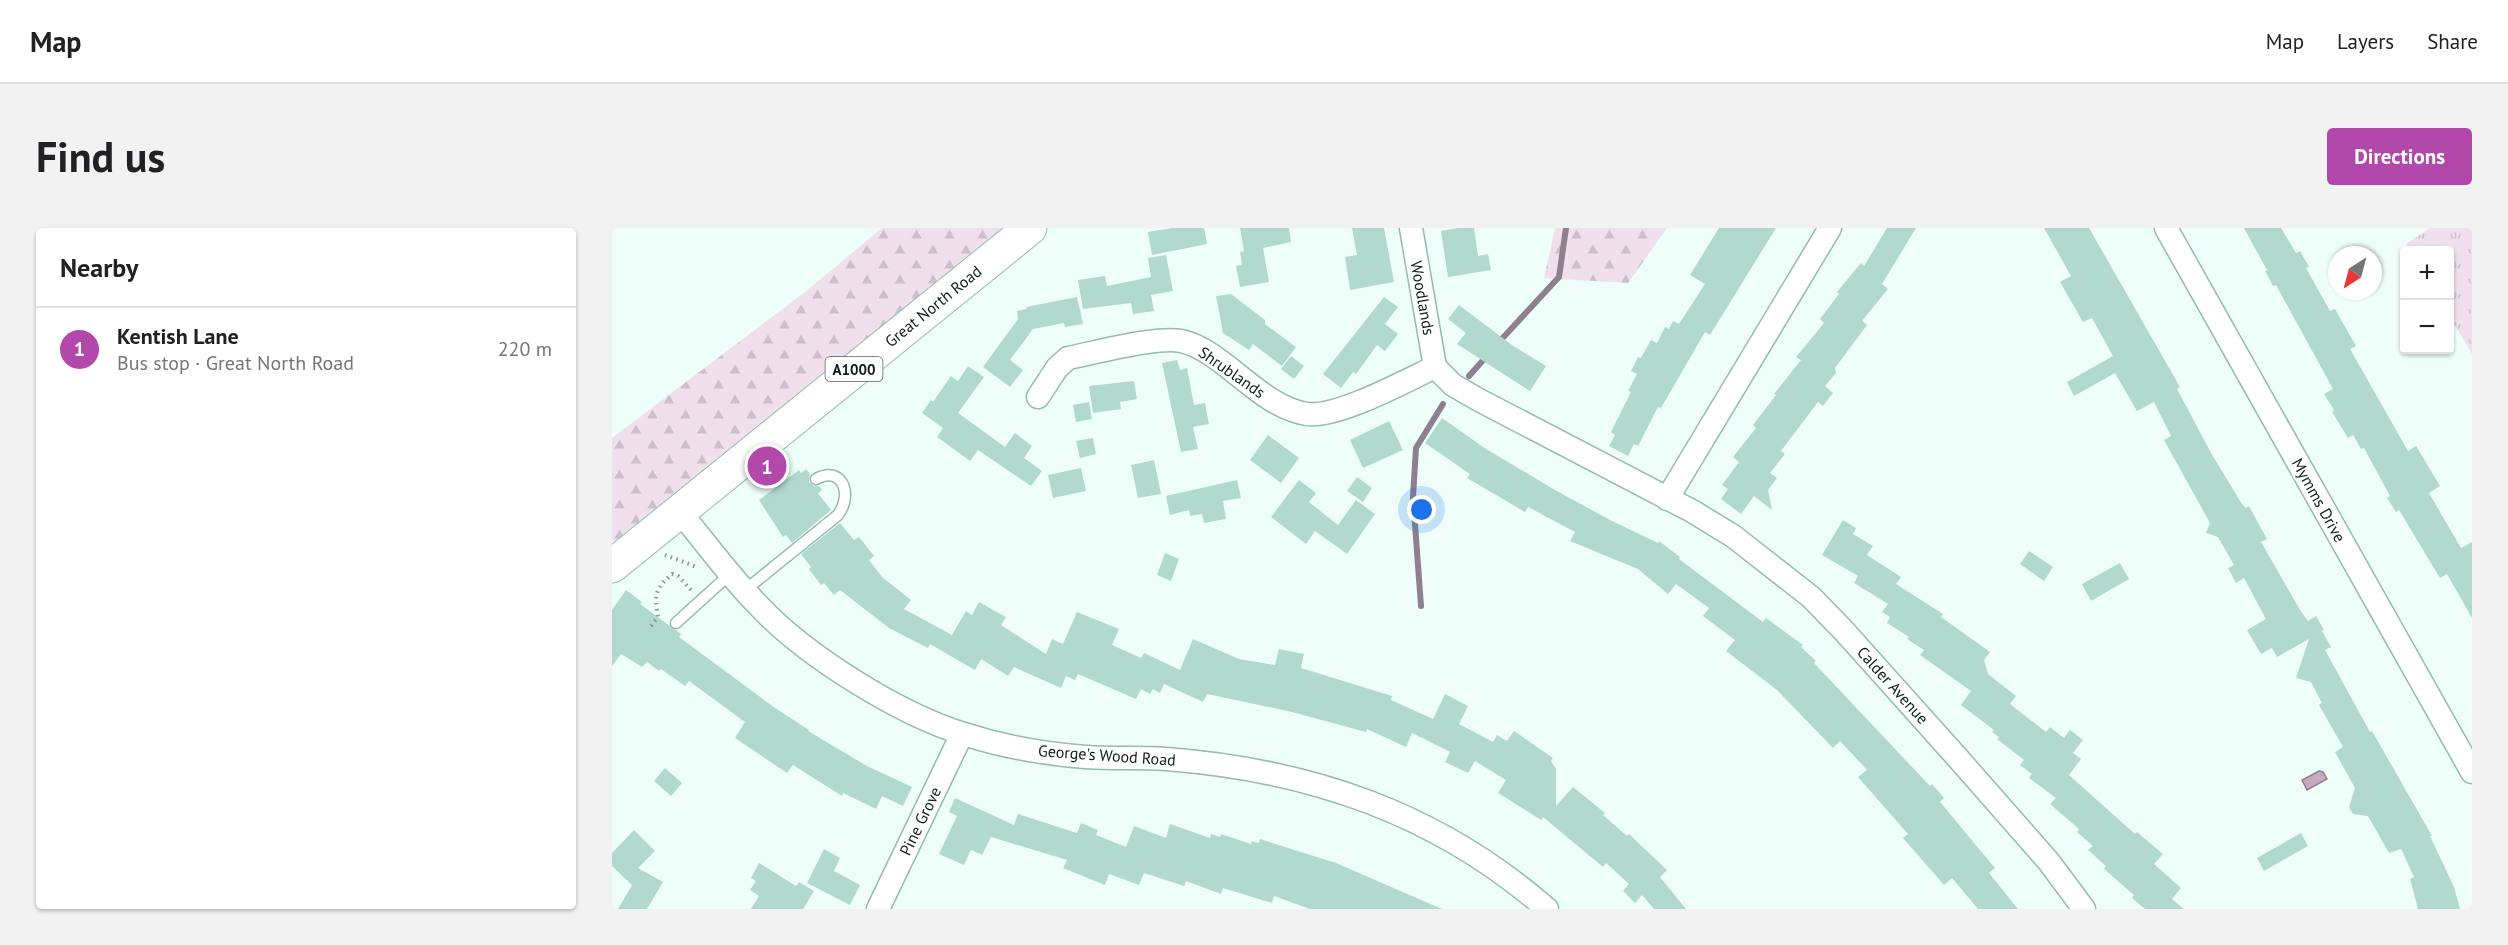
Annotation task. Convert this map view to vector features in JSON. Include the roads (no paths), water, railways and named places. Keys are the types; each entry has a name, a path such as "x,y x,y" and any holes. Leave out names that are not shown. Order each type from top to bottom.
{"main road":[{"name":"Great North Road","path":"612,566 1030,228"}],"street":[{"name":"Woodlands","path":"1412,228 1435,367"},
{"path":"1667,499 1830,228"},
{"name":"Mymms Drive","path":"2166,228 2472,772"},
{"name":"Shrublands","path":"1038,397 1057,368 1068,358 1163,341 1180,341 1198,347 1277,404 1308,414 1339,410 1435,367"},
{"name":"Calder Avenue","path":"1435,367 1453,385 1479,400 1733,536 1811,597 1844,631 2049,862 2084,909"},
{"name":"George's Wood Road","path":"679,511 744,591 782,627 841,672 901,707 963,734 1029,750 1087,757 1163,759 1224,764 1285,776 1371,802 1408,817 1493,865 1547,909"},
{"name":"Pine Grove","path":"878,909 963,734"}],"lane":[{"path":"744,591 838,515 846,505 846,493 842,482 834,477 822,475 816,479"},
{"path":"676,623 730,574"}],"waterway":[{"path":"1499,342 1559,277 1566,228"},
{"path":"1469,376 1486,357"},
{"path":"1421,606 1413,497 1416,448 1443,404"}],"place":[{"name":"Kentish Lane","path":"767,466"}]}
